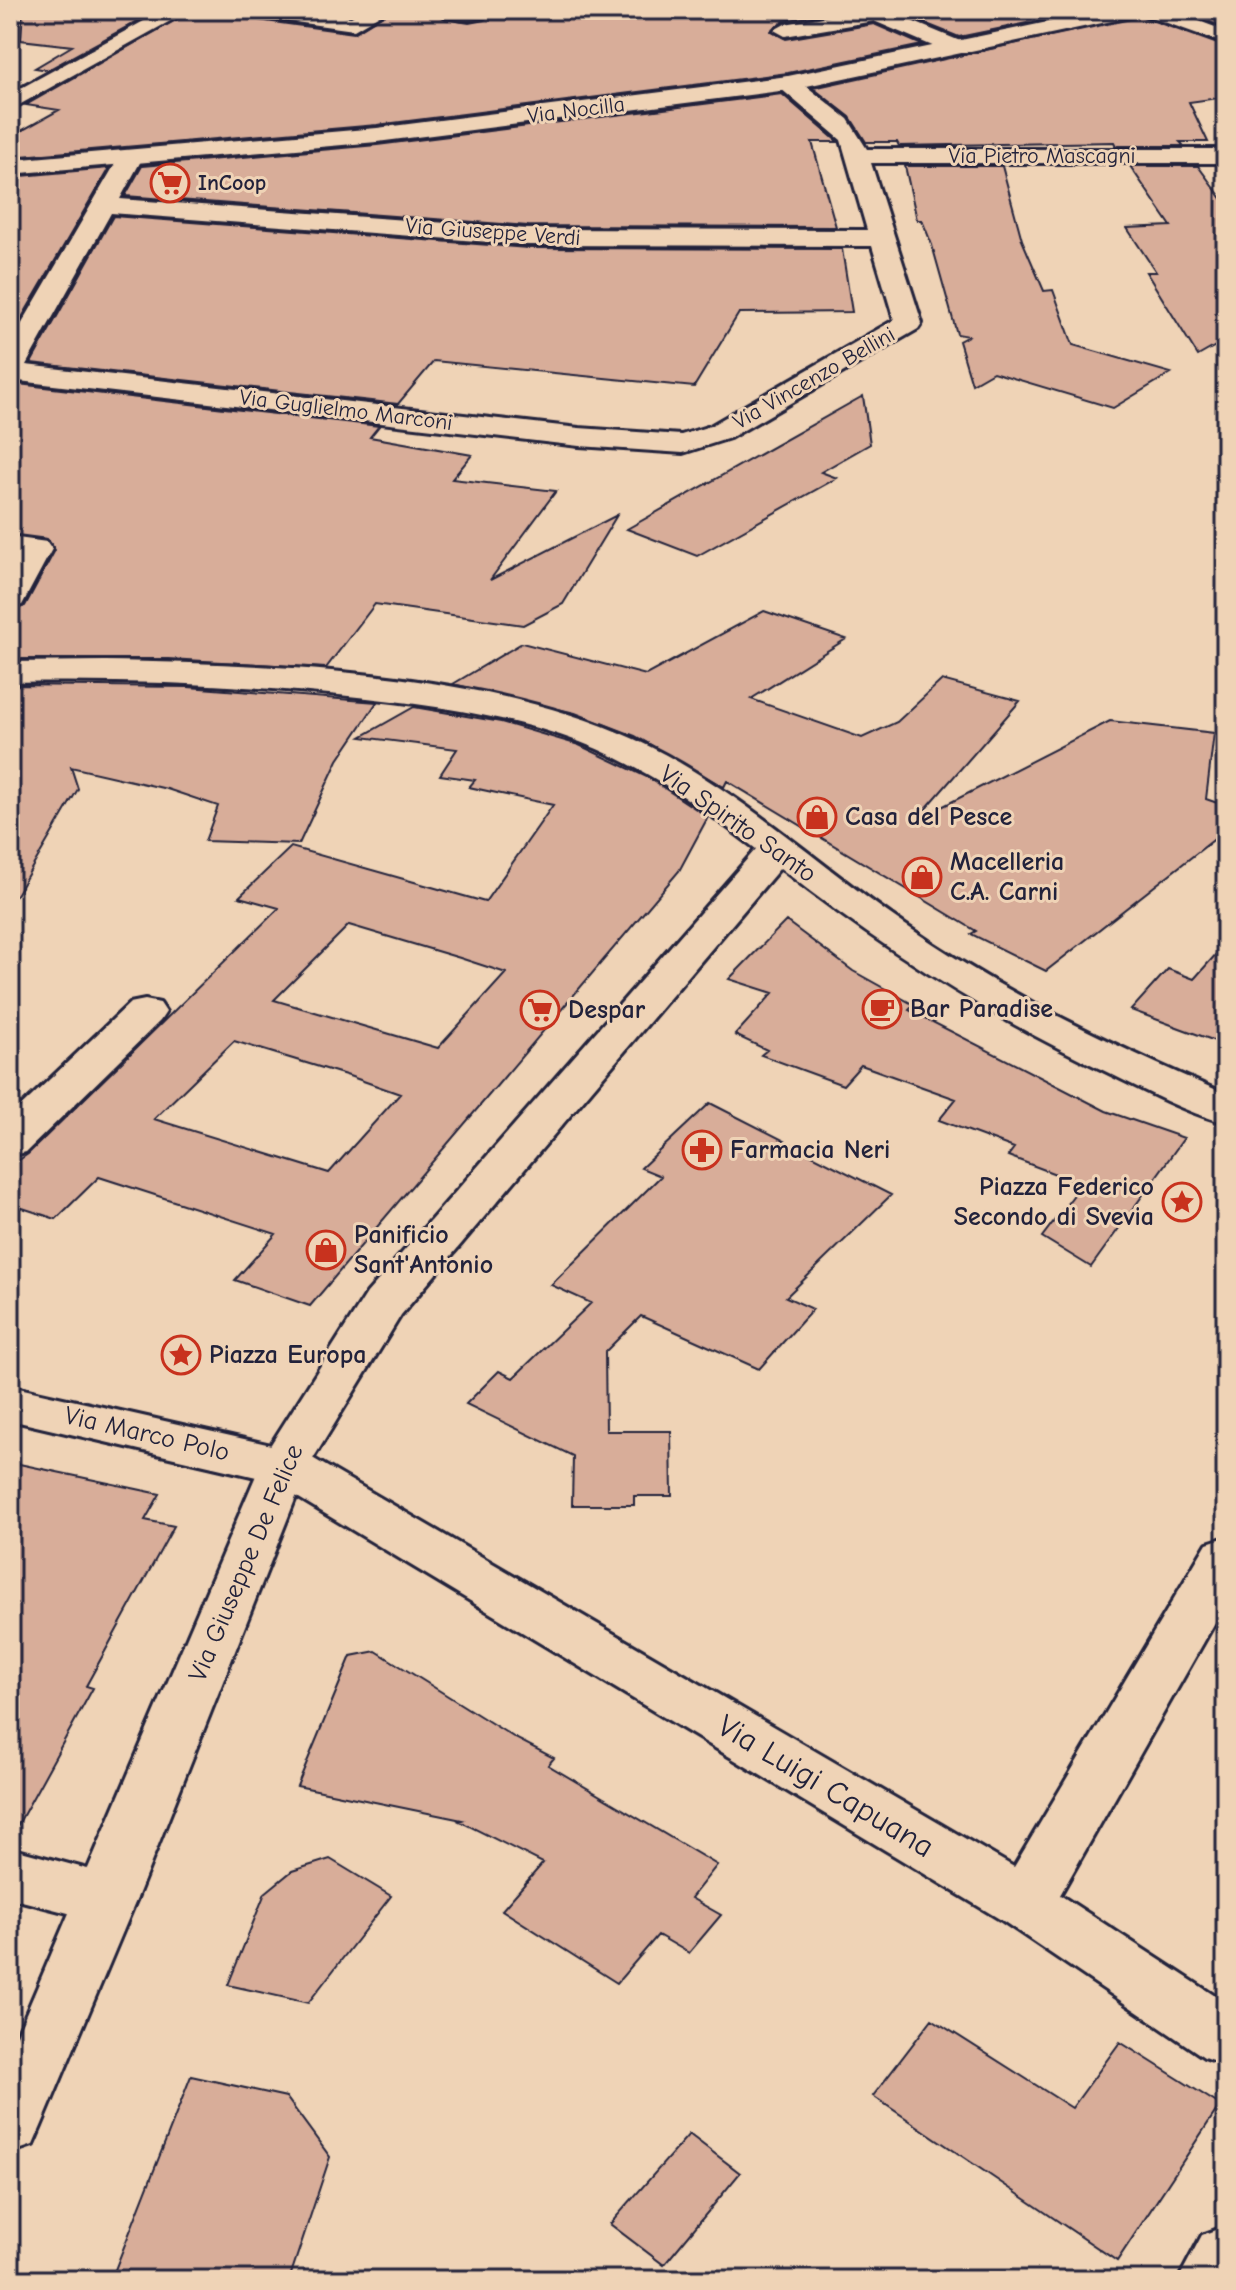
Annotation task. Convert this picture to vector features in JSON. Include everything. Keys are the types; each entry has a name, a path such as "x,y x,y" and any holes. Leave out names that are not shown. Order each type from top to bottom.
{"street":[{"path":"10,103 180,10"},
{"path":"251,10 395,30"},
{"path":"354,24 378,10"},
{"path":"445,10 477,14"},
{"name":"Via Nocilla","path":"10,167 130,159 377,135 788,83 1135,10"},
{"path":"1149,10 1226,38"},
{"path":"785,30 884,12 957,48"},
{"name":"Via Vincenzo Bellini","path":"683,444 720,432 908,323 858,156 840,124 788,83"},
{"name":"Via Pietro Mascagni","path":"858,156 1226,156"},
{"path":"10,370 130,159"},
{"name":"Via Giuseppe Verdi","path":"104,205 528,237 883,238"},
{"name":"Via Guglielmo Marconi","path":"10,370 579,437 683,444"},
{"path":"10,547 36,549 10,598"},
{"name":"Via Spirito Santo","path":"10,672 304,679 431,696 536,715 623,747 695,788 890,933 999,1004 1120,1064 1226,1110"},
{"name":"Via Giuseppe De Felice","path":"10,2124 107,1898 284,1465 384,1304 777,848"},
{"path":"10,1142 145,1012"},
{"name":"Via Marco Polo","path":"11,1403 284,1465"},
{"name":"Via Luigi Capuana","path":"284,1465 1024,1903 1226,2037"},
{"path":"1024,1903 1226,1557"},
{"path":"10,1873 107,1898"},
{"path":"1212,2280 1226,2258"}],"building":[{"path":"23,10 158,10 48,70 35,68 72,46 21,40"},
{"path":"193,10 238,10 251,19 354,33 391,10 432,10 445,19 469,23 484,20 490,15 488,10 846,10 784,21 771,31 786,39 874,24 922,45 788,73 377,125 10,157 10,137 59,110 26,105"},
{"path":"905,10 1090,10 959,37 902,14"},
{"path":"1178,10 1226,10 1226,28"},
{"path":"1140,16 1226,47 1226,97 1189,102 1208,142 1180,142 1184,146 1116,146 1114,142 899,146 897,142 866,142 850,117 813,88"},
{"path":"782,94 838,142 812,142 836,227 528,226 125,196 142,166 377,145"},
{"path":"905,166 1002,166 1022,240 1044,291 1053,290 1073,345 1171,373 1113,408 993,372 972,384 959,341 968,336 957,334 932,245 922,220 917,220"},
{"path":"1130,166 1198,166 1226,204 1226,340 1198,356 1146,272 1156,272 1127,228 1171,226"},
{"path":"109,168 10,338 10,177"},
{"path":"113,216 528,248 842,249 852,312 739,313 694,387 434,361 398,404 31,363"},
{"path":"18,384 379,426 370,437 472,455 452,479 556,491 490,580 617,515 563,604 523,625 375,604 326,668 169,659 10,659 10,611 25,606 55,550 47,539 10,534 10,398"},
{"path":"863,396 870,444 821,472 837,478 697,556 627,529"},
{"path":"764,611 846,639 751,699 862,738 897,722 942,680 1020,701 916,820 1110,721 1214,733 1206,799 1226,806 1226,830 1046,971 971,934 976,931 727,781 724,787 635,736 575,713 453,684 522,643 646,675"},
{"path":"10,685 188,687 377,702 338,760 299,844 205,841 218,806 167,789 71,767 78,789 10,905"},
{"path":"414,707 501,722 579,745 649,778 708,817 679,871 310,1306 235,1280 276,1234 99,1177 56,1219 10,1204 10,1166 28,1154 279,908 239,897 291,847 485,902 553,805 469,787 475,780 440,775 457,749 361,737","holes":["349,925 460,958 506,973 438,1048 274,1000","234,1041 349,1076 400,1094 329,1173 154,1119"]},
{"path":"786,921 853,971 914,1005 909,1010 1106,1111 1184,1138 1091,1267 1042,1237 1082,1184 1008,1156 1014,1148 939,1120 956,1099 861,1065 843,1085 761,1055 767,1050 735,1035 773,993 729,979"},
{"path":"1226,943 1226,1045 1131,1010 1168,969 1194,979"},
{"path":"710,1103 891,1195 786,1297 813,1309 759,1369 641,1316 605,1352 606,1431 671,1431 672,1496 634,1496 634,1505 572,1505 573,1456 466,1404 499,1371 513,1378 591,1303 551,1285 661,1176 641,1168"},
{"path":"10,1462 160,1494 145,1520 174,1526 86,1686 93,1688 10,1839"},
{"path":"376,1651 515,1738 554,1758 548,1765 717,1865 691,1898 721,1915 689,1953 658,1935 617,1983 502,1910 543,1863 459,1821 462,1820 297,1786 351,1656"},
{"path":"330,1859 391,1896 308,2003 228,1985 265,1893 292,1871"},
{"path":"932,2019 1072,2108 1120,2042 1220,2105 1117,2261 873,2096"},
{"path":"191,2076 286,2097 330,2157 289,2280 111,2280"},
{"path":"689,2134 740,2173 664,2265 610,2224"}],"place":[{"name":"InCoop","path":"170,183"},
{"name":"Casa del Pesce","path":"817,817"},
{"name":"Macelleria C.A. Carni","path":"922,877"},
{"name":"Bar Paradise","path":"882,1009"},
{"name":"Despar","path":"540,1010"},
{"name":"Farmacia Neri","path":"702,1150"},
{"name":"Piazza Federico Secondo di Svevia","path":"1182,1202"},
{"name":"Panificio Sant'Antonio","path":"326,1250"},
{"name":"Piazza Europa","path":"181,1355"}]}
